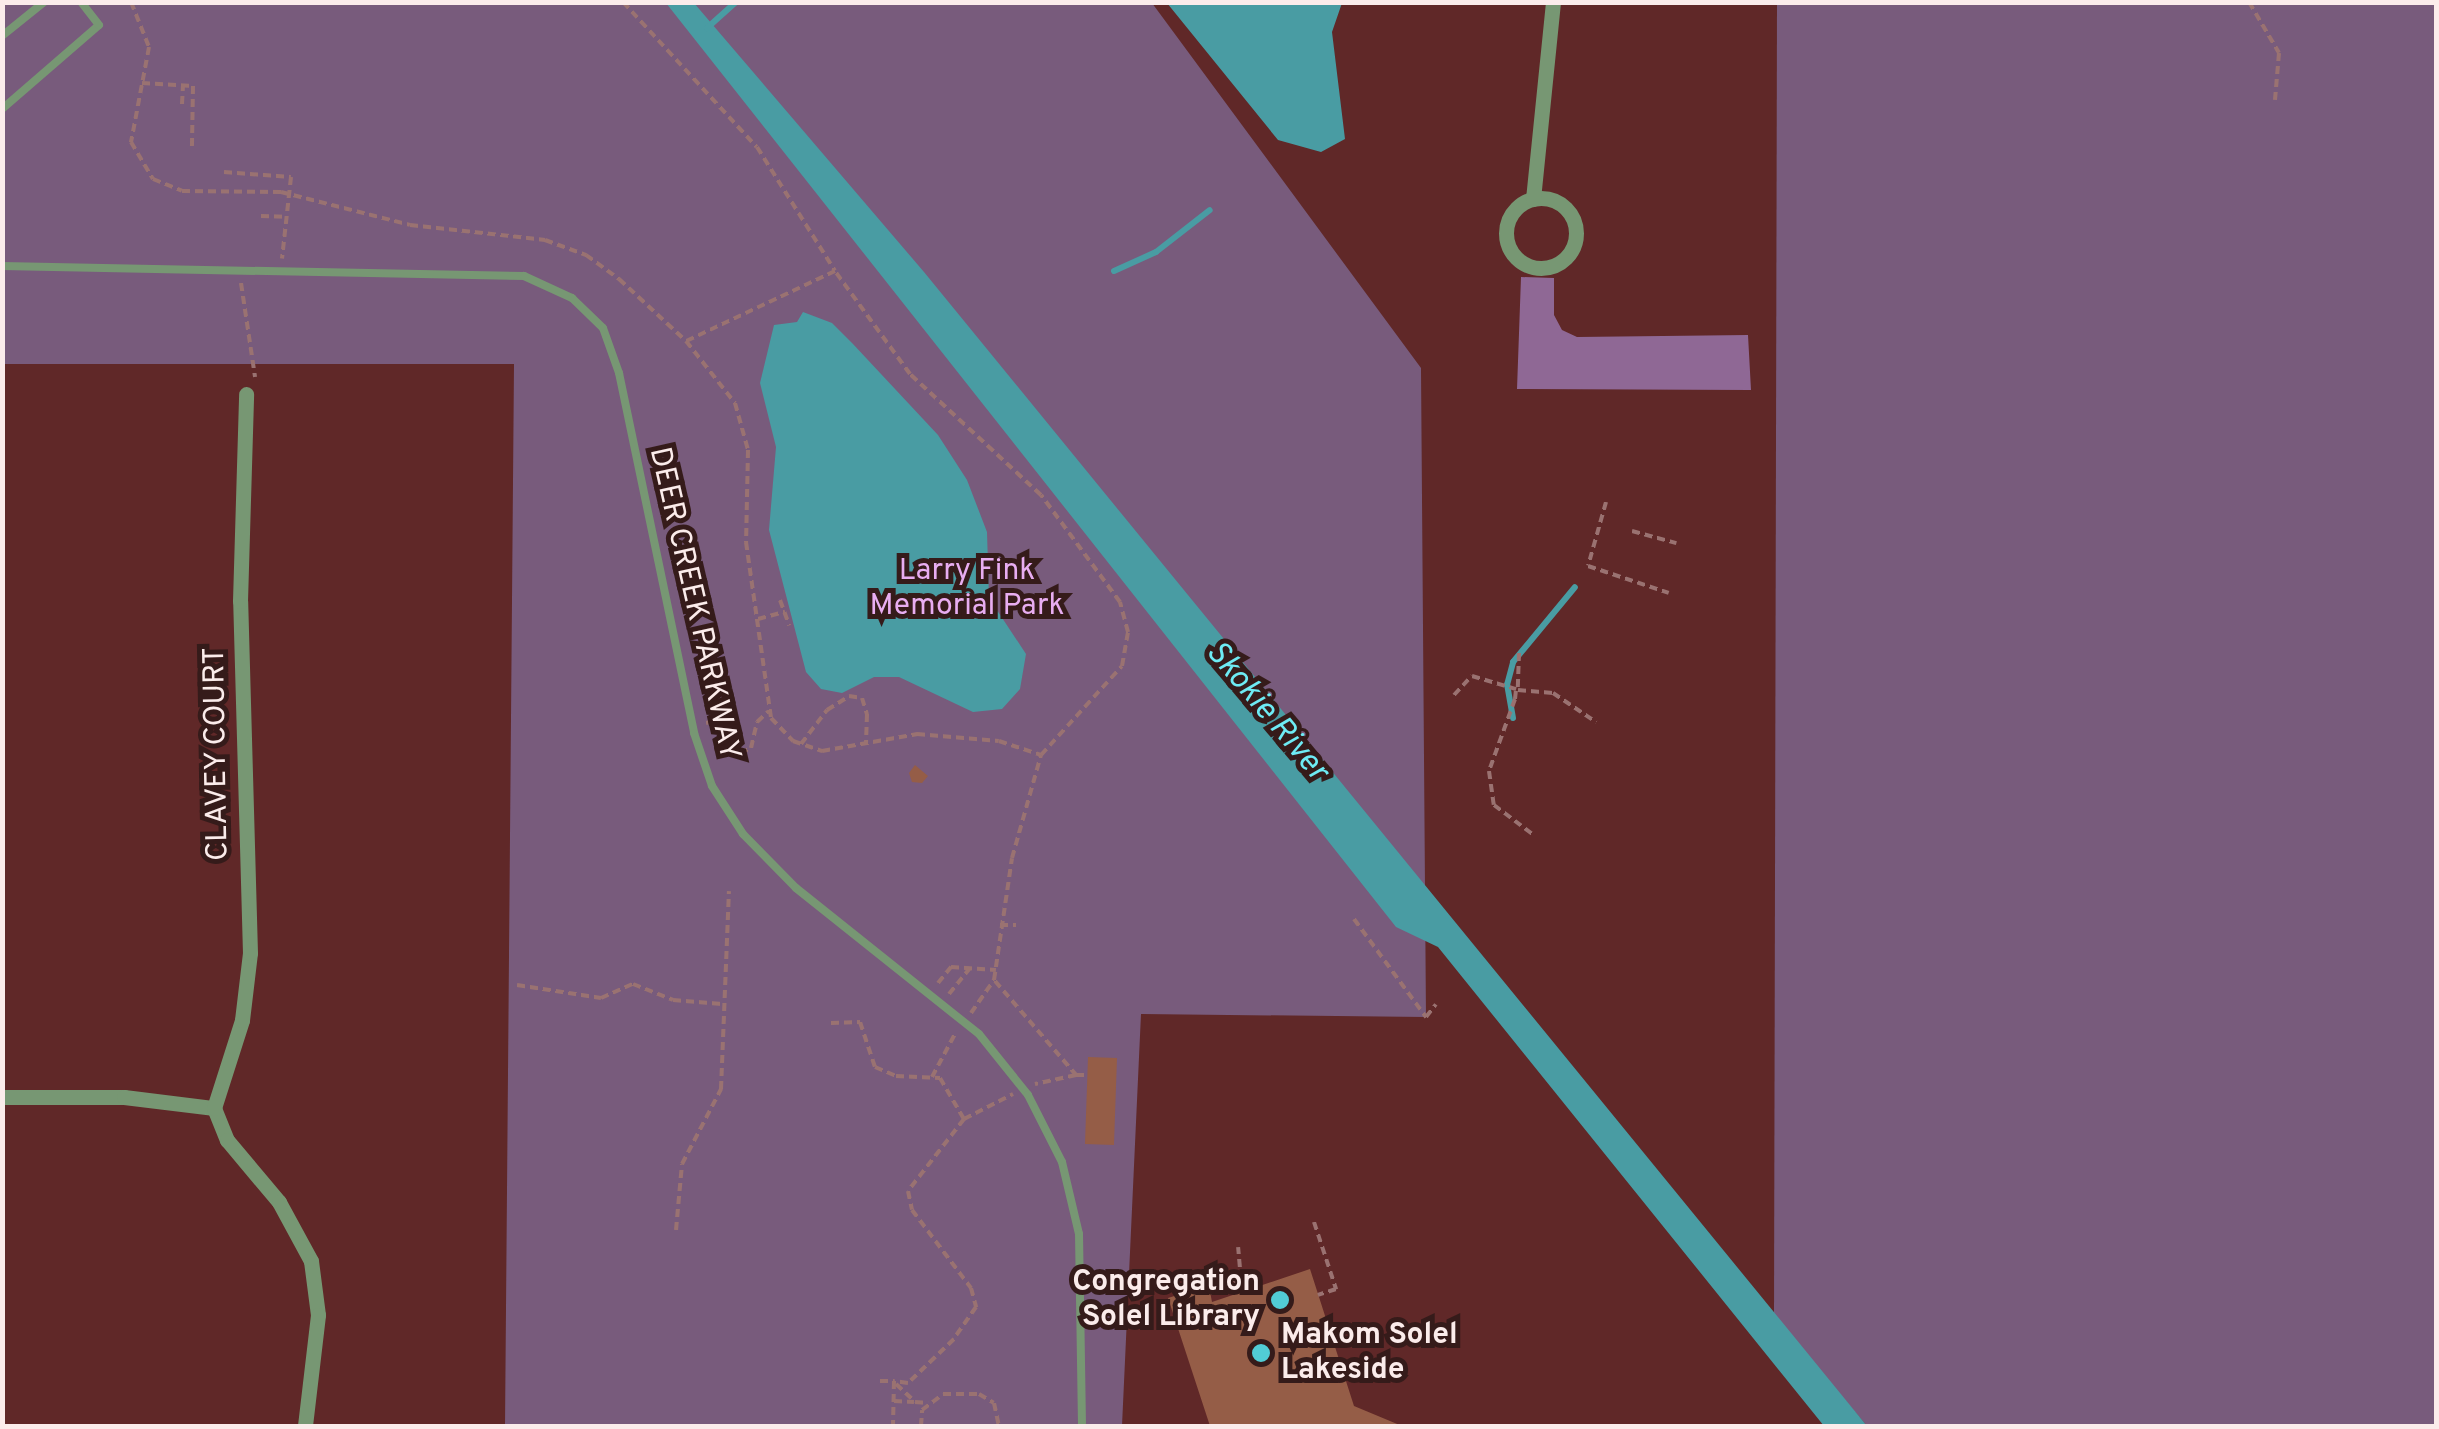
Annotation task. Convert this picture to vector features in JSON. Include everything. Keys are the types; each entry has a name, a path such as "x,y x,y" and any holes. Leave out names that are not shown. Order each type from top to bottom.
{"street":[{"path":"1533,199 1561,204 1575,222 1575,245 1550,268 1517,260 1506,240 1509,216 1533,199 1553,2"},
{"name":"CLAVEY COURT","path":"214,1108 242,1020 250,964 240,601 251,388"},
{"path":"2,1098 124,1097 214,1108 227,1140 280,1202 311,1261 318,1316 305,1426"}],"lane":[{"path":"2,36 44,2"},
{"path":"2,110 99,25 82,2"},
{"name":"DEER CREEK PARKWAY","path":"2,266 524,276 572,298 603,328 619,373 693,727 712,786 743,834 796,888 964,1023 1023,1089 1062,1162 1079,1234 1082,1426"}],"path":[{"path":"131,2 149,47 131,142 153,178 201,193 289,193 410,225 545,240 586,255 619,279 686,340 736,403 748,450 746,542 769,711 801,744 822,750 917,734 961,736 1041,755"},
{"path":"623,2 757,147 836,271 910,374 1041,496 1120,602 1128,632 1122,666 1041,755 1000,925 994,980 932,1077"},
{"path":"2249,2 2279,53 2274,100"},
{"path":"142,83 194,86 192,146"},
{"path":"182,104 183,86"},
{"path":"224,172 291,177 284,255 275,269"},
{"path":"261,216 287,217"},
{"path":"242,268 251,388"},
{"path":"686,340 836,271"},
{"path":"1606,502 1588,566 1669,593"},
{"path":"1632,531 1676,543"},
{"path":"780,600 789,625"},
{"path":"758,618 785,612"},
{"path":"1519,654 1518,690 1489,771 1494,805 1535,836"},
{"path":"1454,695 1472,676 1518,690 1553,693 1596,722"},
{"path":"801,744 827,710 849,696 862,698 868,714 866,745"},
{"path":"693,727 718,720 726,742 740,753 751,748 757,722 769,711"},
{"path":"676,1230 682,1164 720,1089 729,891"},
{"path":"1354,919 1426,1017 1436,1004"},
{"path":"1000,925 1016,925"},
{"path":"941,1004 971,966"},
{"path":"929,994 952,967 996,970"},
{"path":"994,980 1076,1075"},
{"path":"517,985 601,998 633,984 672,1000 722,1004"},
{"path":"831,1023 860,1022 875,1067 896,1076 932,1077 952,1091 964,1119"},
{"path":"880,1381 908,1383 954,1339 976,1307 965,1279 912,1210 908,1191 964,1119 1023,1089 1088,1075"},
{"path":"1314,1222 1336,1288 1318,1295"},
{"path":"1210,1292 1241,1280 1238,1247"},
{"path":"893,1426 894,1381"},
{"path":"894,1381 915,1402"},
{"path":"894,1401 928,1403 943,1394 979,1394 994,1404 1000,1426"},
{"path":"921,1426 928,1403"}],"green space":[{"name":"Larry Fink Memorial Park","path":"2,3 1152,3 1421,368 1426,1017 1141,1014 1122,1426 505,1426 514,364 3,364"},
{"path":"1777,3 2436,3 2436,1426 1867,1426 1774,1317"}],"shaded area":[{"path":"1521,277 1554,278 1554,315 1562,330 1577,337 1748,335 1751,390 1517,389"}],"water":[{"name":"Skokie River","path":"666,3 694,3 924,272 1867,1426 1824,1426 1438,947 1396,927"},
{"path":"1167,3 1342,3 1332,32 1345,139 1321,152 1278,140"},
{"path":"803,312 832,323 853,344 938,435 967,480 987,532 989,598 1026,654 1020,689 1002,709 973,712 899,677 874,677 842,693 821,689 806,672 769,530 776,447 760,383 774,325 797,322"}],"building":[{"path":"915,765 928,776 922,783 912,782 909,773"},
{"path":"1088,1057 1117,1058 1114,1145 1085,1144"},
{"name":"Makom Solel Lakeside","path":"1310,1269 1354,1406 1402,1426 1210,1426 1168,1298 1190,1291 1189,1279 1207,1276 1212,1302"}],"waterway":[{"path":"707,28 736,2"},
{"path":"1114,271 1156,252 1210,210"},
{"path":"1513,718 1507,685 1513,662 1575,587"}],"place":[{"name":"Congregation Solel Library","path":"1280,1300"},
{"name":"Makom Solel Lakeside","path":"1261,1353"}]}
